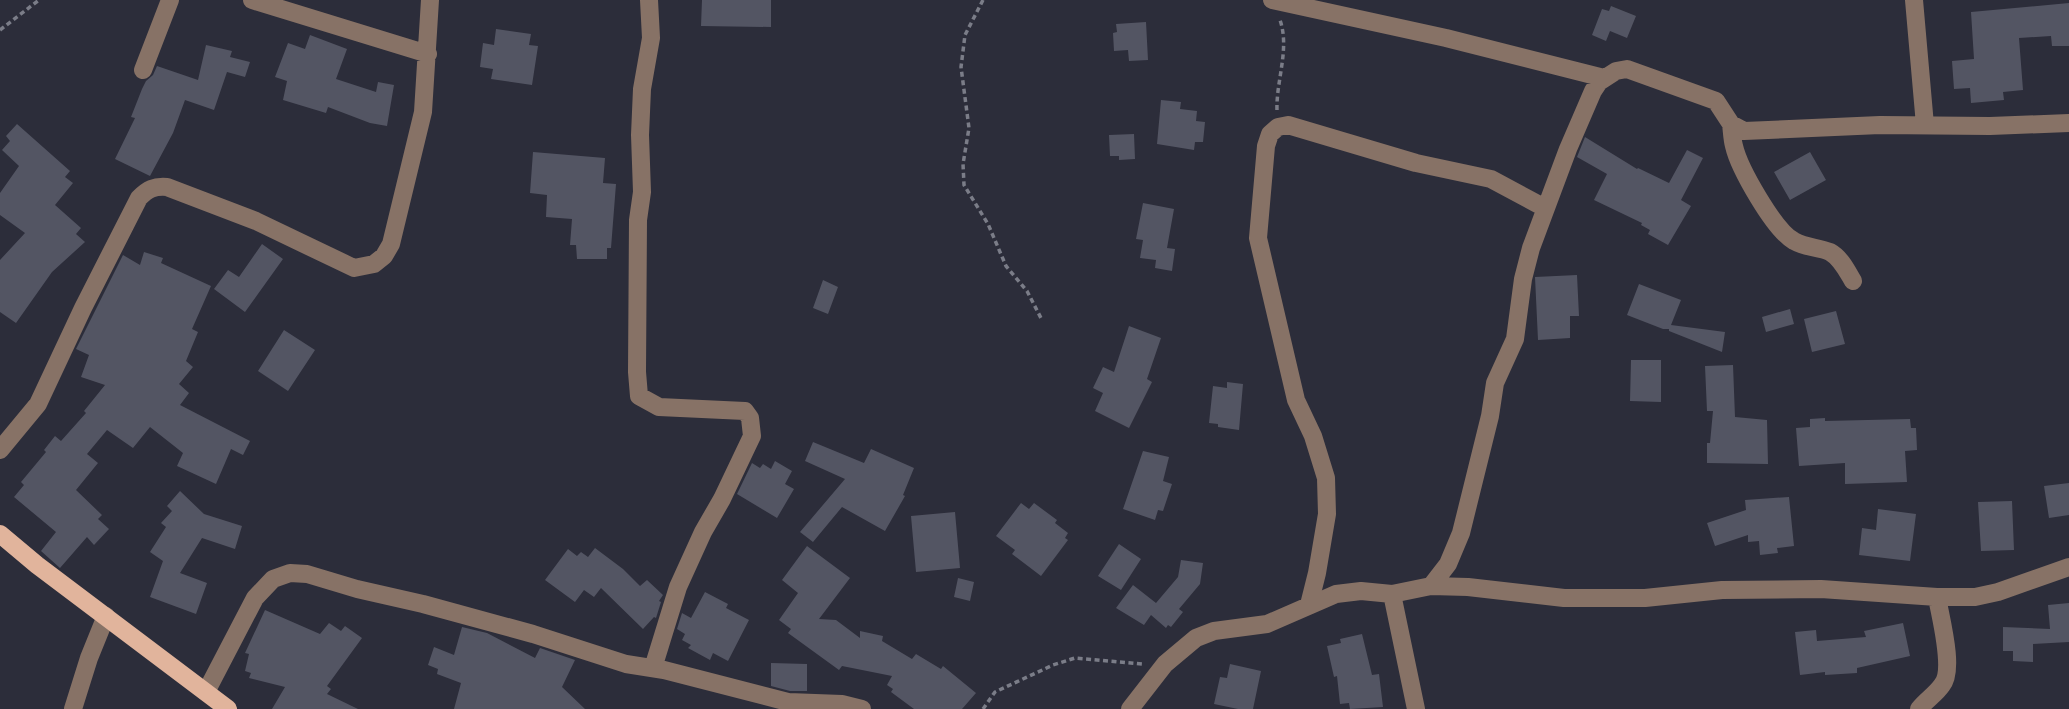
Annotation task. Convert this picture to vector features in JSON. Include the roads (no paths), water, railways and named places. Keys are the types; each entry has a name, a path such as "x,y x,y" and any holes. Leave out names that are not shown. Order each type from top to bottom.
{"main road":[{"path":"0,534 228,709"}],"street":[{"path":"143,70 170,0"},
{"path":"252,0 428,54"},
{"path":"0,450 38,404 120,234 139,198 147,190 156,186 179,192 256,221 354,268 374,264 384,256 391,244 421,125 430,0"},
{"path":"649,0 651,38 642,89 640,135 642,192 638,220 639,396 659,407 745,411 752,426 752,436 678,587 653,668"},
{"path":"1914,0 1925,125"},
{"path":"1273,1 1446,38 1604,78"},
{"path":"1431,586 1448,564 1461,533 1490,416 1495,383 1515,339 1523,279 1545,208 1592,91 1604,78 1616,71 1627,69 1716,101 1731,124 1734,148 1749,180 1778,228 1791,240 1807,248 1829,252 1841,262 1853,281"},
{"path":"1731,124 1744,131 1880,125 1990,126 2069,123"},
{"path":"1309,605 1327,514 1326,478 1296,400 1258,238 1266,146 1270,134 1278,127 1288,125 1416,163 1491,179 1545,208"},
{"path":"1130,709 1165,664 1182,648 1204,634 1267,624 1336,594 1361,591 1392,594 1431,586 1468,587 1564,598 1645,598 1722,590 1779,589 1975,597 1998,592 2069,567"},
{"path":"206,692 255,598 273,579 290,573 307,574 523,631 626,664 653,668 788,702 842,704 862,709"},
{"path":"1392,594 1416,709"},
{"path":"1919,709 1943,684 1947,676 1937,597"},
{"path":"73,709 106,616"}]}
